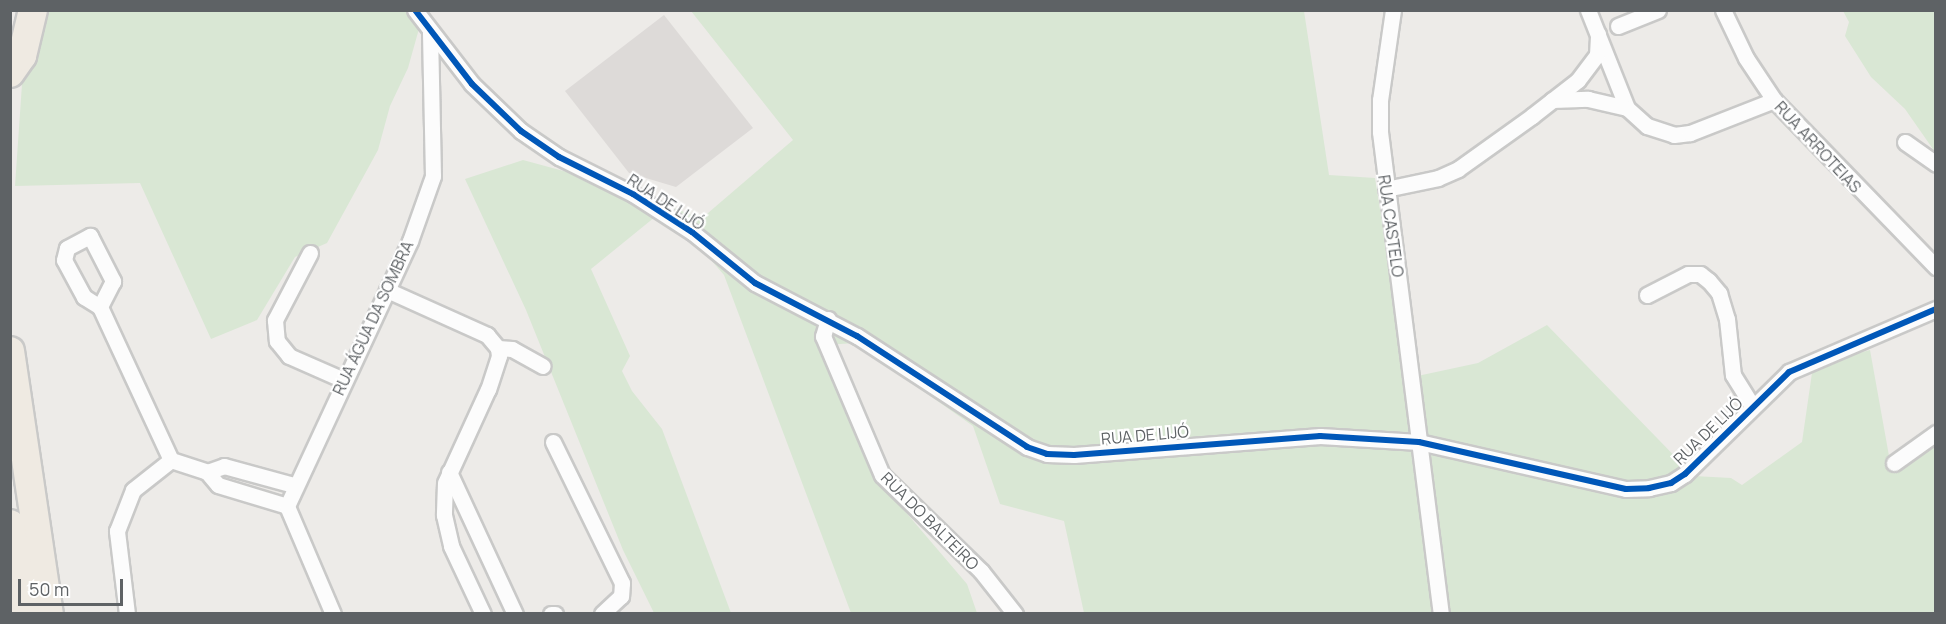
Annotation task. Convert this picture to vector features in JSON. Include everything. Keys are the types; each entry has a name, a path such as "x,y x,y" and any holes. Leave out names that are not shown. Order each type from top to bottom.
{"highway":[{"path":"10,51 15,10"},
{"path":"10,73 22,56 33,10"},
{"path":"10,351 49,614"},
{"path":"10,524 25,614"}],"street":[{"path":"415,10 430,33"},
{"name":"RUA CASTELO","path":"1393,10 1379,115 1386,189 1413,375 1419,442 1441,614"},
{"path":"1588,10 1627,108 1647,126 1674,135 1690,133 1774,100"},
{"path":"1618,26 1658,10"},
{"name":"RUA ARROTEIAS","path":"1723,10 1746,58 1774,100 1935,267"},
{"name":"RUA ÁGUA DA SOMBRA","path":"287,506 294,485 410,241 433,176 430,33"},
{"name":"RUA DE LIJÓ","path":"430,33 472,84 521,131 560,157 633,194 692,232 755,283 828,319 1027,447 1047,454 1074,455 1304,436 1419,442 1626,489 1649,489 1685,474 1752,406 1790,372 1935,309"},
{"path":"1386,189 1438,178 1458,169 1578,80 1597,55 1598,34"},
{"path":"1552,100 1588,99 1627,108"},
{"path":"1905,142 1935,164"},
{"path":"310,253 275,320 277,341 289,356 344,380"},
{"path":"1647,296 1688,274 1700,274 1709,281 1719,293 1727,319 1733,375 1752,406"},
{"path":"387,290 487,335 498,348 500,356 488,389 456,452 449,472 444,515 451,546 483,614"},
{"path":"100,307 171,460 207,472 218,485 287,506 333,614"},
{"name":"RUA DO BALTEIRO","path":"828,319 824,336 882,475 981,572 1015,614"},
{"path":"498,348 512,349 543,366"},
{"path":"1894,463 1935,433"},
{"path":"554,442 622,583 621,596 602,614"},
{"path":"127,614 117,531 133,490 141,480 171,460"},
{"path":"207,472 224,466 294,485"},
{"path":"449,472 516,614"}],"shaded area":[{"path":"664,15 753,128 676,187 629,173 565,91"}],"green space":[{"path":"34,11 424,11 408,68 390,106 378,150 327,243 295,257 257,320 211,339 140,183 15,186 24,55"},
{"path":"691,11 1304,11 1329,175 1375,178 1408,378 1478,363 1547,325 1694,476 1731,478 1742,485 1802,442 1813,366 1870,350 1891,467 1935,437 1935,613 1084,613 1064,521 1000,504 973,426 855,343 826,345 860,442 880,482 967,584 977,613 851,613 724,275 666,208 591,269 630,356 622,371 632,391 662,429 731,613 654,613 623,550 526,310 465,179 523,160 626,188 701,219 793,140"},
{"path":"1843,11 1935,11 1935,152 1905,109 1871,77 1845,36 1849,22"}],"cycle path":[{"path":"415,10 472,84 521,131 559,157 633,194 692,232 755,283 857,336 1027,447 1047,454 1074,455 1320,436 1419,442 1626,489 1649,488 1671,483 1685,474 1789,372 1936,309"}]}
